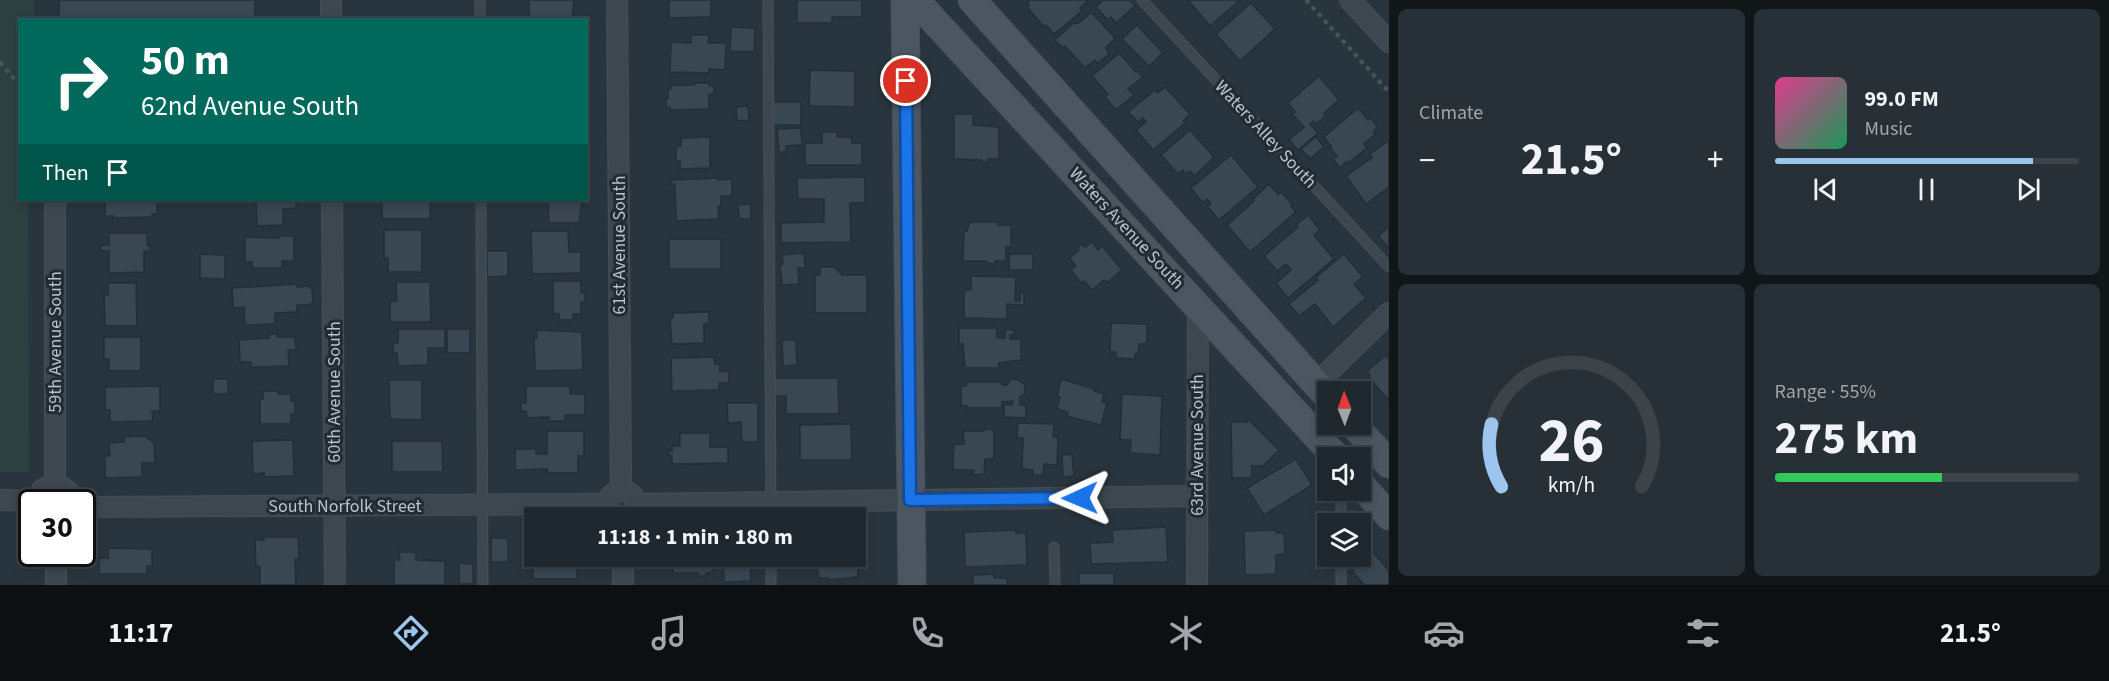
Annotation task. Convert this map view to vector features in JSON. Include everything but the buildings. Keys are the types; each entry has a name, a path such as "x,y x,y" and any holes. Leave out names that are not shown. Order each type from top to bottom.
{"street":[{"path":"331,0 331,18"},
{"name":"61st Avenue South","path":"614,504 617,0"},
{"path":"905,0 912,585"},
{"name":"Waters Avenue South","path":"915,0 1327,447"},
{"name":"Waters Avenue South","path":"972,0 1317,384"},
{"path":"1350,0 1389,42"},
{"name":"59th Avenue South","path":"55,201 55,485"},
{"name":"60th Avenue South","path":"332,201 335,585"},
{"name":"63rd Avenue South","path":"1197,585 1198,306"},
{"path":"1330,381 1389,313"},
{"path":"1363,435 1389,464"},
{"path":"45,489 55,485 66,489"},
{"path":"614,504 631,494 633,507"},
{"path":"813,507 910,500 1196,496"},
{"path":"1371,496 1389,516"},
{"path":"0,500 18,501"},
{"name":"South Norfolk Street","path":"96,507 614,504"},
{"path":"56,567 56,585"},
{"path":"623,567 623,585"}],"lane":[{"path":"480,0 480,18"},
{"path":"768,0 771,507"},
{"name":"Waters Alley South","path":"1142,0 1389,267"},
{"path":"481,201 483,585"},
{"path":"1054,547 1055,585"},
{"path":"771,567 771,585"},
{"path":"1341,567 1341,585"}],"path":[{"path":"1306,0 1389,92"},
{"path":"0,62 18,84"}],"green space":[{"path":"0,0 34,0 34,18 18,18 18,201 28,201 29,472 0,472"}],"route":[{"path":"906,81 910,500 1080,498"}]}
